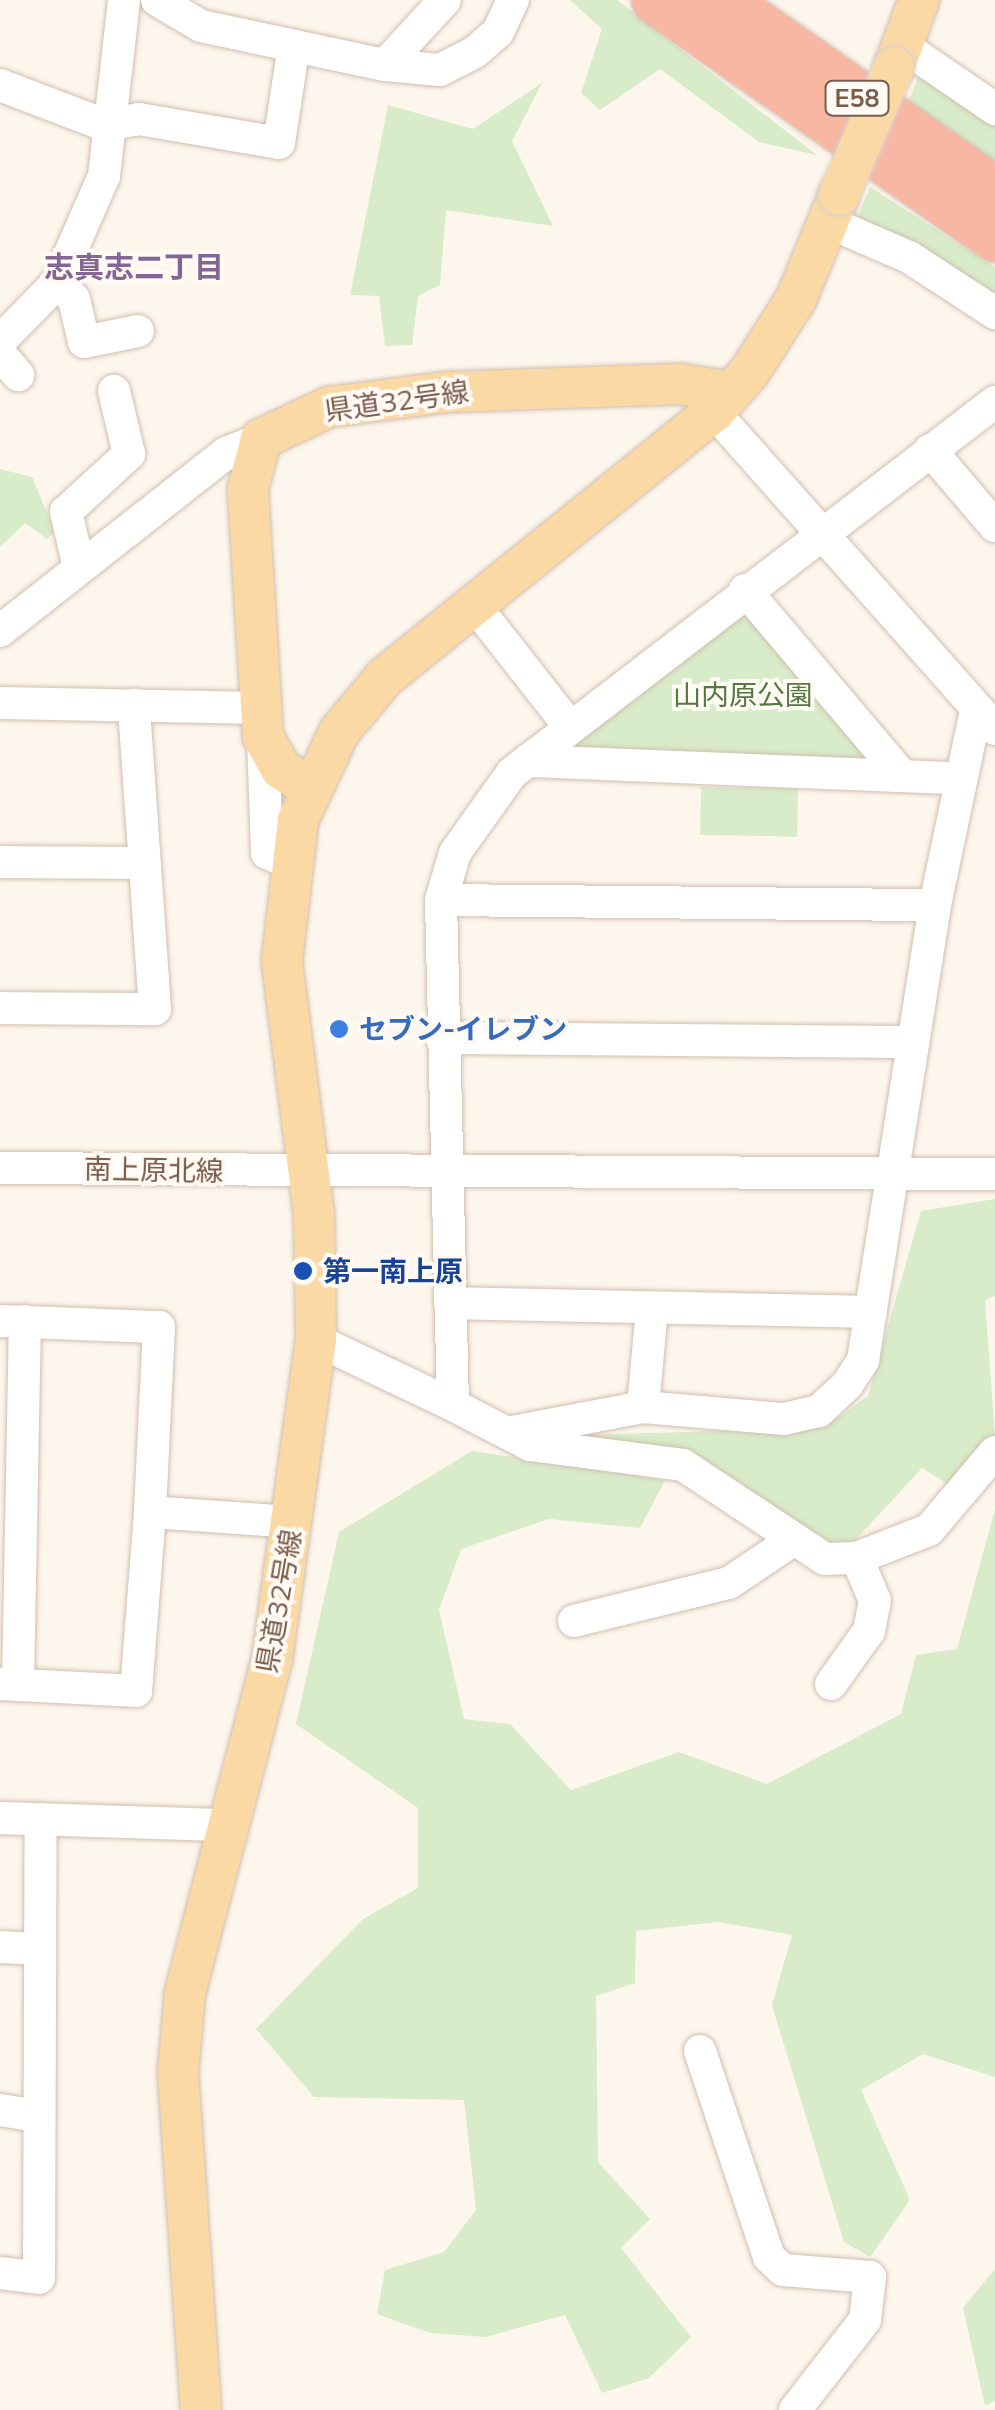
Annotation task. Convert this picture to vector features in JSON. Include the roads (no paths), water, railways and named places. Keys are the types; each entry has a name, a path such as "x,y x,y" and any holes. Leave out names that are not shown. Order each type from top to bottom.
{"highway":[{"name":"E58","path":"656,0 995,237"},
{"name":"E58","path":"722,0 995,191"}],"main road":[{"name":"県道32号線","path":"201,2410 178,2073 185,1994 272,1660 316,1340 309,1173 282,961 287,862 309,787 361,703 472,602 722,402 773,341 834,208 919,0"},
{"name":"県道32号線","path":"260,439 330,406 448,392 680,384 722,402"},
{"path":"260,439 248,489 262,722 281,769 309,787"}],"street":[{"path":"7,322 57,282 104,176 106,125 124,0"},
{"path":"157,0 201,26 293,51 440,70 475,52 498,32 513,0"},
{"path":"385,65 445,0"},
{"path":"0,85 106,125 139,119 280,142 293,51"},
{"path":"898,56 995,110"},
{"path":"834,208 995,314"},
{"path":"57,282 74,298 84,342 138,331"},
{"path":"79,568 66,512 129,454 114,392"},
{"path":"507,1433 644,1407 784,1420 819,1411 863,1360 934,906 958,778 986,720 820,532 722,402"},
{"path":"453,1405 442,1038 442,900 483,804 527,761 570,727 820,532 995,402"},
{"path":"0,631 226,453 260,439"},
{"path":"930,450 995,526"},
{"path":"746,590 902,776"},
{"path":"472,602 570,727"},
{"path":"0,703 134,704 262,722 267,853 287,862"},
{"path":"0,1008 155,1009 134,704"},
{"path":"527,761 958,778"},
{"path":"0,862 143,863"},
{"path":"442,900 934,906"},
{"path":"442,1038 912,1042"},
{"name":"南上原北線","path":"0,1168 446,1174 995,1174"},
{"path":"450,1303 871,1312"},
{"path":"644,1407 652,1308"},
{"path":"13,1321 159,1327 136,1691 9,1684 13,1321"},
{"path":"316,1340 530,1445 683,1465 790,1542 825,1559 857,1558 929,1530 995,1452"},
{"path":"150,1512 293,1522"},
{"path":"574,1621 729,1583 790,1542"},
{"path":"831,1684 869,1631 875,1601 857,1558"},
{"path":"0,1818 228,1825"},
{"path":"0,2272 38,2278 36,2116 41,1819"},
{"path":"0,1947 39,1949"},
{"path":"700,2051 768,2257 783,2270 870,2277 866,2320 795,2410"},
{"path":"0,2110 36,2116"}],"place":[{"name":"セブン-イレブン","path":"339,1029"},
{"name":"第一南上原","path":"303,1271"}],"district":[{"name":"志真志二丁目","path":"134,267"}],"park label":[{"name":"山内原公園","path":"743,695"}]}
